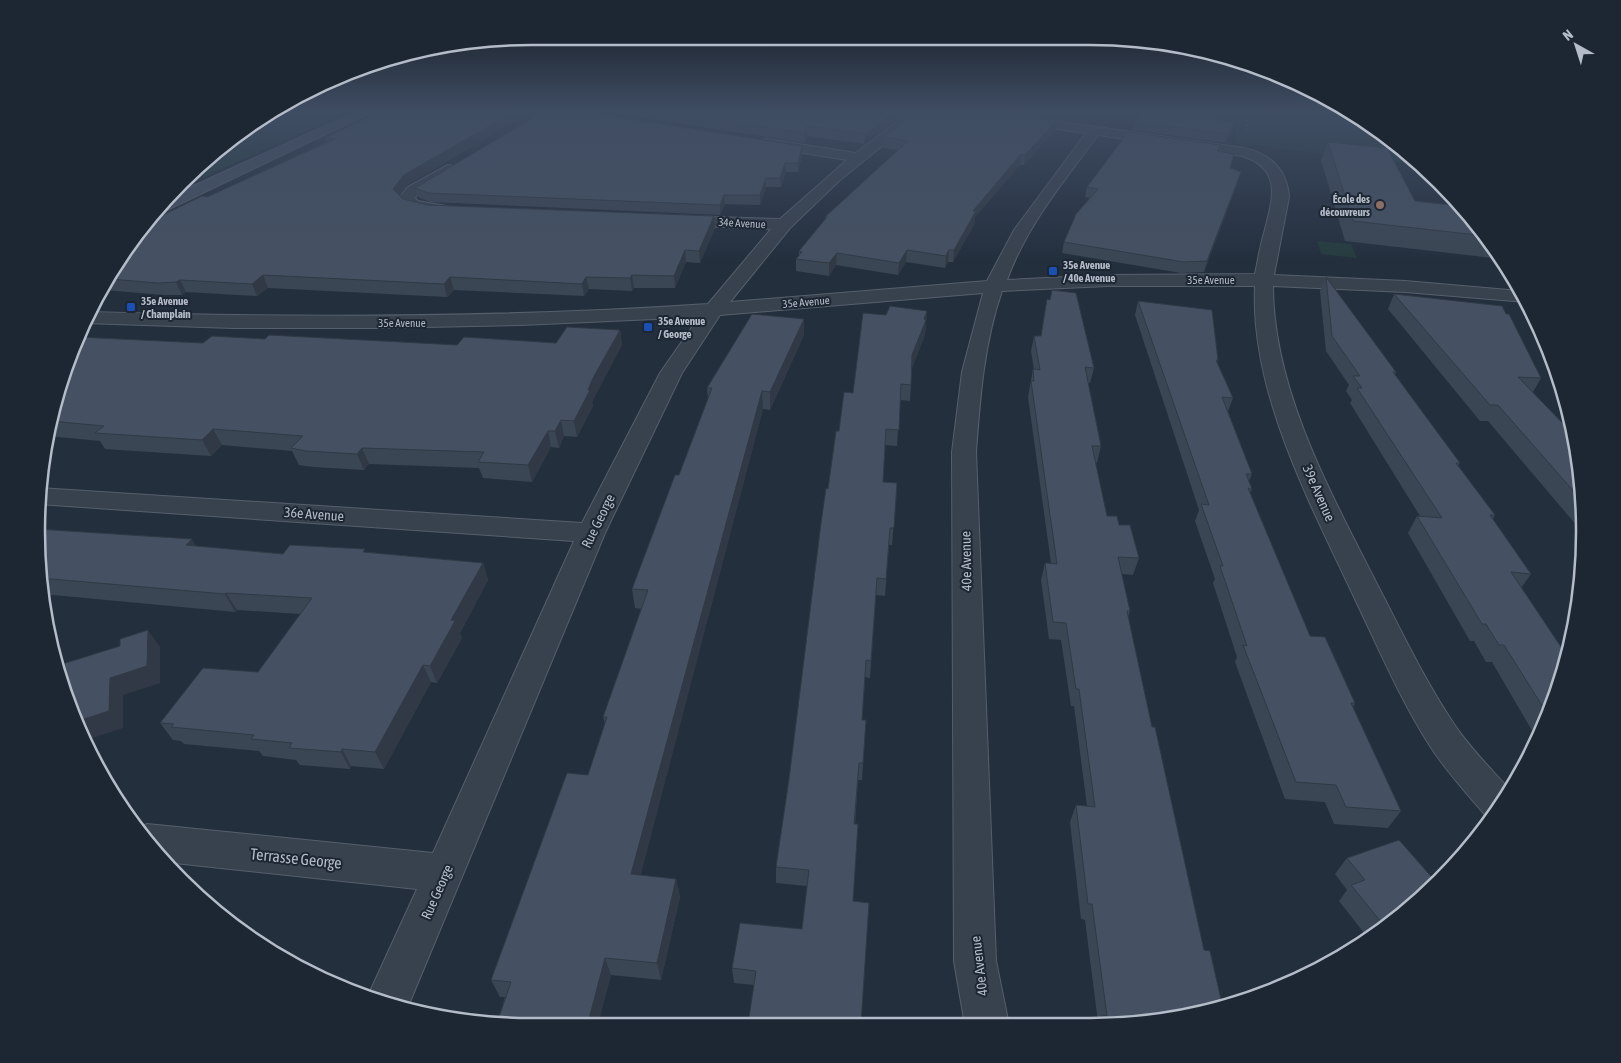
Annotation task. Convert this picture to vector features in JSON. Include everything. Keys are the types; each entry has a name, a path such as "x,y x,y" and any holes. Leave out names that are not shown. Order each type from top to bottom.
{"main road":[{"path":"175,200 259,162"}],"street":[{"path":"459,210 421,208 408,202 406,199 413,190 460,162"},
{"name":"Rue George","path":"390,996 591,533 671,374 714,309 784,224 810,198 854,162"},
{"name":"40e Avenue","path":"986,1018 975,952 964,452 967,404 974,360 996,286 1010,251 1027,222 1072,162"},
{"name":"39e Avenue","path":"1264,162 1271,166 1282,185 1281,197 1265,263 1264,280 1266,319 1278,382 1294,434 1323,504 1428,712 1462,760 1495,800"},
{"name":"34e Avenue","path":"662,219 784,224"},
{"name":"35e Avenue","path":"94,318 263,323 420,323 524,320 714,309 996,286 1100,281 1264,280 1403,287 1515,296"},
{"name":"36e Avenue","path":"46,497 591,533"},
{"name":"Terrasse George","path":"159,843 445,873"}],"green space":[{"path":"216,162 237,162 193,182"},
{"path":"1317,241 1351,244 1357,258 1321,254"}],"building":[{"path":"285,162 427,162 404,175 393,189 403,199 427,205 714,216 699,251 685,250 674,276 586,277 582,284 450,277 444,284 263,275 252,284 180,280 158,283 115,279 146,235 163,215 202,196 207,197"},
{"path":"459,162 798,162 785,163 780,178 766,178 760,195 724,195 720,205 428,193 415,188"},
{"path":"885,162 1015,162 973,211 976,211 954,250 949,250 946,256 907,250 899,263 837,253 829,263 796,259 802,252 799,251 827,217 825,217"},
{"path":"1106,162 1232,162 1230,168 1241,172 1207,261 1184,262 1064,242 1076,214 1098,189 1087,187"},
{"path":"1334,162 1394,162 1415,201 1450,205 1475,235 1353,221"},
{"path":"1326,277 1460,463 1456,463 1495,515 1490,515 1531,574 1511,572 1561,648 1543,707 1504,645 1499,645 1486,624 1482,624 1417,516 1442,518 1357,388 1362,388 1353,376 1360,376 1332,336"},
{"path":"1052,290 1076,293 1094,368 1085,367 1101,446 1092,446 1107,516 1117,516 1119,525 1130,525 1139,558 1118,557 1130,611 1127,611 1152,727 1155,727 1204,950 1210,951 1221,999 1184,1009 1153,1014 1102,1018 1102,1015 1107,1016 1092,904 1088,904 1076,805 1095,807 1079,689 1076,689 1066,623 1053,622 1045,563 1057,564 1031,381 1034,381 1033,369 1040,370 1034,336 1041,336 1047,299 1050,300"},
{"path":"1394,294 1502,306 1506,314 1509,314 1541,378 1518,377 1564,424 1574,492 1498,405 1490,405"},
{"path":"1138,301 1212,310 1218,360 1216,360 1233,398 1222,397 1252,474 1246,474 1252,489 1248,488 1310,636 1325,637 1355,703 1351,703 1401,811 1346,807 1336,785 1296,782 1243,645 1247,646 1220,566 1223,566 1201,504 1209,505"},
{"path":"890,306 927,311 924,319 926,320 912,355 911,385 901,384 899,430 886,429 883,482 897,483 894,528 890,528 886,579 877,578 871,661 866,660 862,720 866,720 863,763 859,763 854,824 858,824 853,901 869,903 861,1018 749,1018 756,971 732,968 740,923 802,929 809,870 776,867 821,523 836,431 839,431 844,392 853,393 863,313 886,315"},
{"path":"752,314 804,319 770,392 762,391 631,874 676,879 657,963 605,958 589,1018 499,1017 511,982 491,980 567,773 588,775 607,717 603,717 648,590 632,589 675,475 679,475 712,388 707,388"},
{"path":"567,327 620,330 593,378 588,390 590,390 574,421 561,420 555,431 548,431 528,465 478,462 484,452 362,448 357,454 306,451 291,448 303,436 213,429 202,440 95,433 104,426 58,422 71,375 85,337 203,343 212,336 265,339 269,335 457,345 464,337 556,343"},
{"path":"45,530 192,539 186,545 283,554 290,545 365,549 363,552 483,563 451,620 455,621 430,666 423,665 375,752 342,749 341,752 289,748 292,743 251,739 254,735 171,727 174,724 160,723 203,668 258,672 312,598 225,594 47,579"},
{"path":"148,630 147,666 110,678 109,711 83,719 64,664 120,646 120,639"},
{"path":"1399,840 1432,878 1380,921 1351,885 1365,880 1347,858"}],"place":[{"name":"École des découvreurs","path":"1380,205"},
{"name":"35e Avenue / 40e Avenue","path":"1053,271"},
{"name":"35e Avenue / Champlain","path":"131,307"},
{"name":"35e Avenue / George","path":"648,327"}]}
